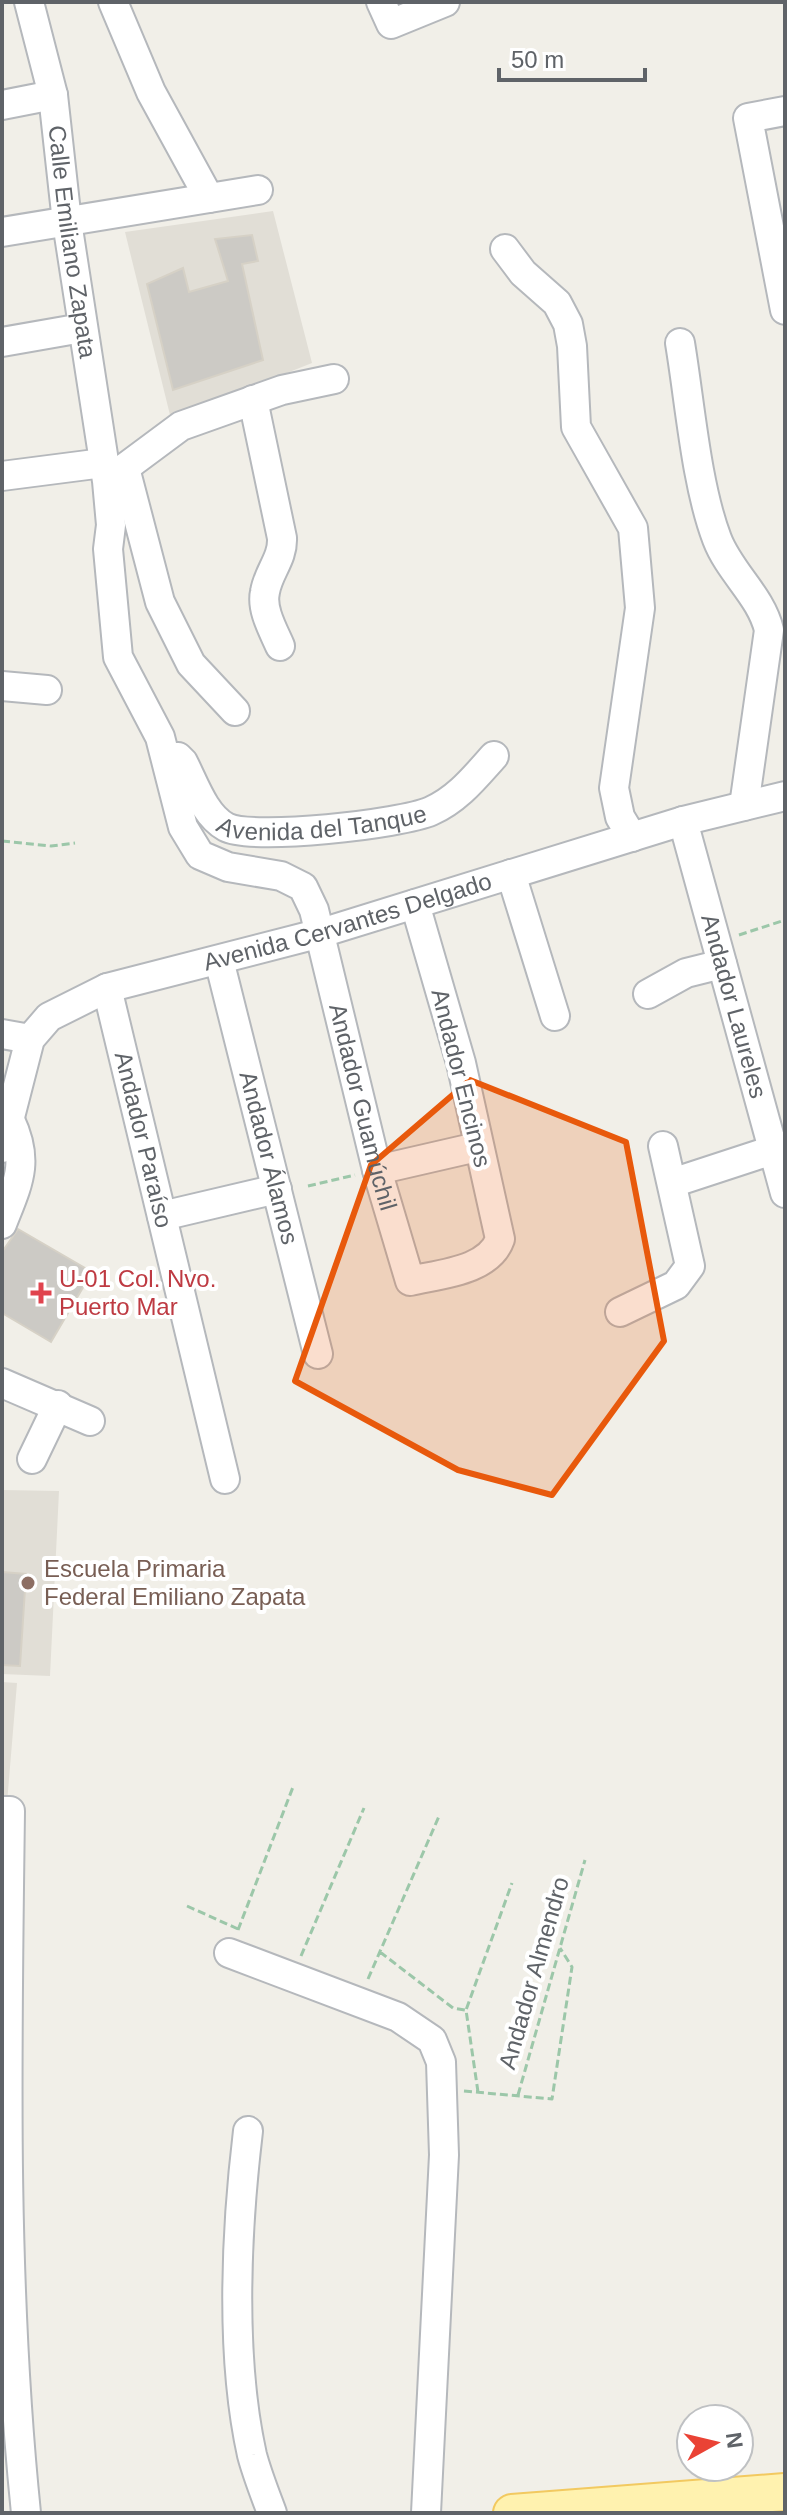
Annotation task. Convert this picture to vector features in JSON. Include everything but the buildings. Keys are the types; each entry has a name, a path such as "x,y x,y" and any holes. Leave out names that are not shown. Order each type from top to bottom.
{"main road":[{"path":"512,2513 785,2492"}],"street":[{"name":"Calle Emiliano Zapata","path":"29,2 53,95 82,328 112,471"},
{"path":"113,2 151,92 209,198"},
{"path":"381,2 391,24 445,2"},
{"path":"2,105 53,95"},
{"path":"785,111 748,118 776,221 785,310"},
{"path":"2,232 258,190"},
{"path":"505,249 523,273 557,303 568,324 576,427 633,528 640,608 614,788 620,817 632,837"},
{"path":"2,342 82,328"},
{"path":"680,343 716,537 735,575 764,610 769,630 744,806"},
{"path":"2,476 112,471 181,426 253,400 334,379"},
{"path":"253,400 282,549 264,593 267,613 280,646"},
{"path":"112,471 160,602 191,664 235,711"},
{"name":"Avenida del Tanque","path":"112,471 108,549 118,657 160,737 183,827 200,855"},
{"path":"2,686 47,690"},
{"name":"Avenida del Tanque","path":"167,758 178,757 183,762 209,812 226,827 252,834 417,816 465,790 494,756"},
{"name":"Avenida Cervantes Delgado","path":"30,1039 49,1017 107,988 321,933 683,821 785,796"},
{"name":"Andador Laureles","path":"683,821 719,953 779,1148 785,1193"},
{"name":"Andador Guamúchil","path":"200,855 228,867 281,876 303,887 321,933 377,1170 410,1281"},
{"path":"511,874 555,1016"},
{"name":"Andador Encinos","path":"410,1281 485,1260 496,1252 500,1224 477,1147 461,1063 415,904"},
{"path":"648,994 719,953"},
{"name":"Andador Álamos","path":"219,960 318,1354"},
{"name":"Andador Paraíso","path":"107,988 225,1479"},
{"path":"2,1034 30,1039 2,1148"},
{"path":"2,1224 20,1177 22,1146 10,1120"},
{"path":"620,1312 676,1285 690,1266 663,1146"},
{"path":"377,1170 477,1147"},
{"path":"672,1183 779,1148"},
{"path":"162,1216 277,1189"},
{"path":"5,1389 58,1405 90,1421"},
{"path":"32,1459 58,1405"},
{"path":"6,1811 4,2036 16,2412 26,2513"},
{"path":"234,1941 292,1977 398,2017 432,2040 441,2062 444,2155 426,2513"},
{"path":"248,2131 240,2199 237,2294 252,2455 272,2513"}],"path":[{"path":"2,841 51,846 75,843"},
{"path":"719,953 785,920"},
{"path":"308,1186 377,1170"},
{"path":"187,1906 234,1941 293,1787"},
{"path":"292,1977 364,1808"},
{"path":"358,2002 440,1814"},
{"name":"Andador Almendro","path":"518,2096 585,1860"},
{"path":"478,2092 466,2010 512,1883"},
{"name":"Andador Almendro","path":"444,2088 552,2099 572,1967 560,1948"},
{"path":"380,1952 453,2008 466,2010"}],"highlighted area":[{"path":"470,1080 626,1142 664,1341 552,1495 458,1470 295,1381 371,1165"}],"shaded area":[{"path":"273,211 312,363 171,419 125,232"},
{"name":"Escuela Primaria Federal Emiliano Zapata","path":"2,1490 59,1491 50,1676 2,1674"},
{"path":"2,1682 17,1683 7,1803 2,1803"}],"place":[{"name":"U-01 Col. Nvo. Puerto Mar","path":"41,1293"},
{"name":"Escuela Primaria Federal Emiliano Zapata","path":"28,1583"}]}
